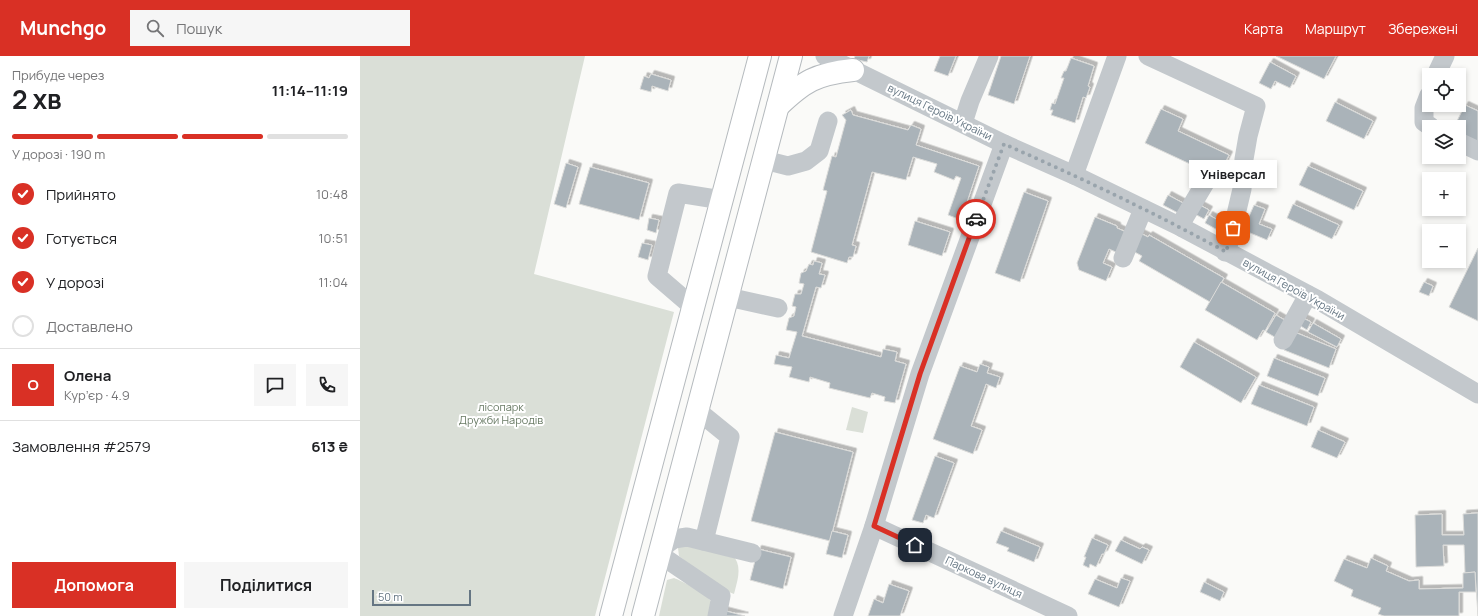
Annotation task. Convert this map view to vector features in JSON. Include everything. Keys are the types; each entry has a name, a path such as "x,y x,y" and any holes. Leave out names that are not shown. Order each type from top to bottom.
{"main road":[{"path":"611,616 760,56"},
{"path":"643,616 791,56"},
{"path":"778,106 795,90 814,78 832,72 853,70"}],"street":[{"name":"вулиця Героїв України","path":"825,56 1004,144 1074,175 1181,227 1308,295 1478,394"},
{"path":"963,123 970,101 989,56"},
{"path":"1074,175 1117,56"},
{"path":"1148,56 1256,106 1244,159 1242,189 1226,252"},
{"path":"1439,68 1445,56"},
{"path":"764,160 788,166 806,161 819,151 828,121"},
{"path":"843,616 874,526 920,374 1004,144"},
{"path":"1466,145 1478,151"},
{"path":"1181,227 1183,220 1205,183"},
{"path":"693,308 657,276 676,201 678,194 722,200"},
{"path":"1123,258 1143,209"},
{"path":"1283,340 1308,295"},
{"path":"728,297 778,308"},
{"path":"698,412 730,437 704,541"},
{"name":"Паркова вулиця","path":"874,526 1066,616"},
{"path":"716,616 721,596 659,554 667,544 674,539 687,537 752,553"}],"green space":[{"name":"лісопарк Дружби Народів","path":"360,56 585,56 534,274 674,312 595,616 360,616"},
{"path":"852,407 868,412 863,433 846,430"},
{"path":"684,545 735,558 739,571 734,594 719,588 679,556 678,548"},
{"path":"674,578 706,596 712,603 713,616 659,616 667,580"}],"building":[{"path":"855,56 869,56 867,62 854,59"},
{"path":"940,56 956,56 948,76 934,71"},
{"path":"1001,56 1030,56 1014,104 988,95"},
{"path":"1276,56 1336,56 1324,79"},
{"path":"1071,58 1094,66 1088,86 1090,87 1086,98 1083,97 1075,123 1051,115 1053,110 1050,110 1052,103 1055,104 1064,78 1061,78 1064,71 1066,71"},
{"path":"1270,62 1296,76 1290,88 1275,81 1271,89 1259,83"},
{"path":"651,74 671,80 668,91 652,86 651,92 640,89 644,76 649,78"},
{"path":"1335,102 1373,121 1364,139 1326,121"},
{"path":"1466,105 1478,111 1478,142 1466,136 1466,120 1458,120 1462,112 1466,112"},
{"path":"1161,109 1183,119 1178,131 1229,155 1218,177 1145,143"},
{"path":"851,110 853,115 908,130 911,125 921,129 916,145 979,166 961,220 948,215 961,178 956,176 954,180 934,172 937,164 913,157 906,180 872,172 852,245 856,246 853,257 849,257 847,263 811,252 827,191 823,190 832,156 836,157 846,120 842,115"},
{"path":"566,163 578,167 566,208 554,204"},
{"path":"1308,166 1363,191 1354,210 1299,185"},
{"path":"590,167 649,183 639,220 579,204"},
{"path":"1024,192 1048,201 1020,282 995,273"},
{"path":"1168,195 1183,203 1178,213 1163,205"},
{"path":"1198,204 1209,210 1204,219 1193,213"},
{"path":"1293,204 1339,225 1332,239 1287,218"},
{"path":"1254,205 1265,209 1259,224 1272,229 1267,240 1243,230"},
{"path":"1209,215 1225,224 1221,232 1205,223"},
{"path":"1095,217 1117,226 1117,228 1126,232 1118,253 1109,249 1103,263 1112,267 1106,281 1079,270 1077,263"},
{"path":"649,218 659,220 656,233 647,230"},
{"path":"915,221 950,232 942,256 908,245"},
{"path":"1140,233 1148,237 1149,235 1224,278 1210,302 1139,261 1142,256 1131,250"},
{"path":"642,243 652,245 648,260 638,257"},
{"path":"1478,248 1478,321 1449,307"},
{"path":"814,261 822,263 819,274 825,275 821,288 816,287 802,336 881,357 883,349 897,352 895,361 906,364 895,403 884,401 885,397 872,393 870,398 829,388 830,383 810,377 809,382 789,377 792,367 774,364 776,355 789,358 797,332 786,330 789,318 794,316 796,307 792,306 795,294 801,294 804,284 799,283 801,273 806,271 809,264 813,265"},
{"path":"1221,282 1275,313 1265,331 1263,330 1257,340 1205,310"},
{"path":"1424,282 1433,286 1429,296 1419,292"},
{"path":"1276,315 1288,322 1278,339 1266,332"},
{"path":"1303,318 1311,322 1307,330 1299,325"},
{"path":"1313,323 1341,339 1337,347 1308,332"},
{"path":"1292,331 1336,349 1329,368 1284,350"},
{"path":"1194,342 1256,377 1241,403 1180,367"},
{"path":"1274,358 1325,378 1318,396 1267,376"},
{"path":"980,364 989,367 987,373 1000,377 996,388 986,384 971,426 982,430 973,454 933,439 960,366 977,372"},
{"path":"1259,385 1314,407 1307,426 1251,404"},
{"path":"1318,430 1345,442 1337,458 1311,447"},
{"path":"775,432 853,452 830,541 751,521"},
{"path":"935,456 954,463 934,518 926,515 923,523 912,520"},
{"path":"1478,513 1478,616 1475,572 1465,573 1464,545 1443,545 1444,566 1416,567 1415,515 1442,514 1442,535 1464,535 1463,514"},
{"path":"832,531 848,535 842,558 826,554"},
{"path":"1001,531 1040,547 1034,562 1007,551 1009,548 996,543"},
{"path":"1092,538 1108,545 1096,567 1090,564 1089,568 1083,565 1086,557 1084,557"},
{"path":"1121,540 1140,549 1142,547 1149,550 1142,564 1115,551"},
{"path":"758,549 791,557 783,589 750,580"},
{"path":"1371,558 1388,566 1386,571 1409,581 1419,580 1419,589 1463,588 1463,573 1475,572 1476,592 1459,592 1459,616 1384,616 1378,614 1381,608 1351,596 1353,590 1334,581 1344,559 1367,568"},
{"path":"1121,578 1130,581 1119,607 1088,594 1095,579 1117,588"},
{"path":"1204,582 1224,592 1220,601 1200,592"},
{"path":"889,584 909,591 900,616 868,616 874,599 883,603"},
{"path":"722,610 745,616 720,616"}],"way so far":[{"path":"976,219 1004,144 1074,175 1181,227 1226,252 1233,228"}],"place":[{"name":"Універсал","path":"1233,228"}],"route":[{"path":"915,545 874,526 920,374 976,219"}]}
